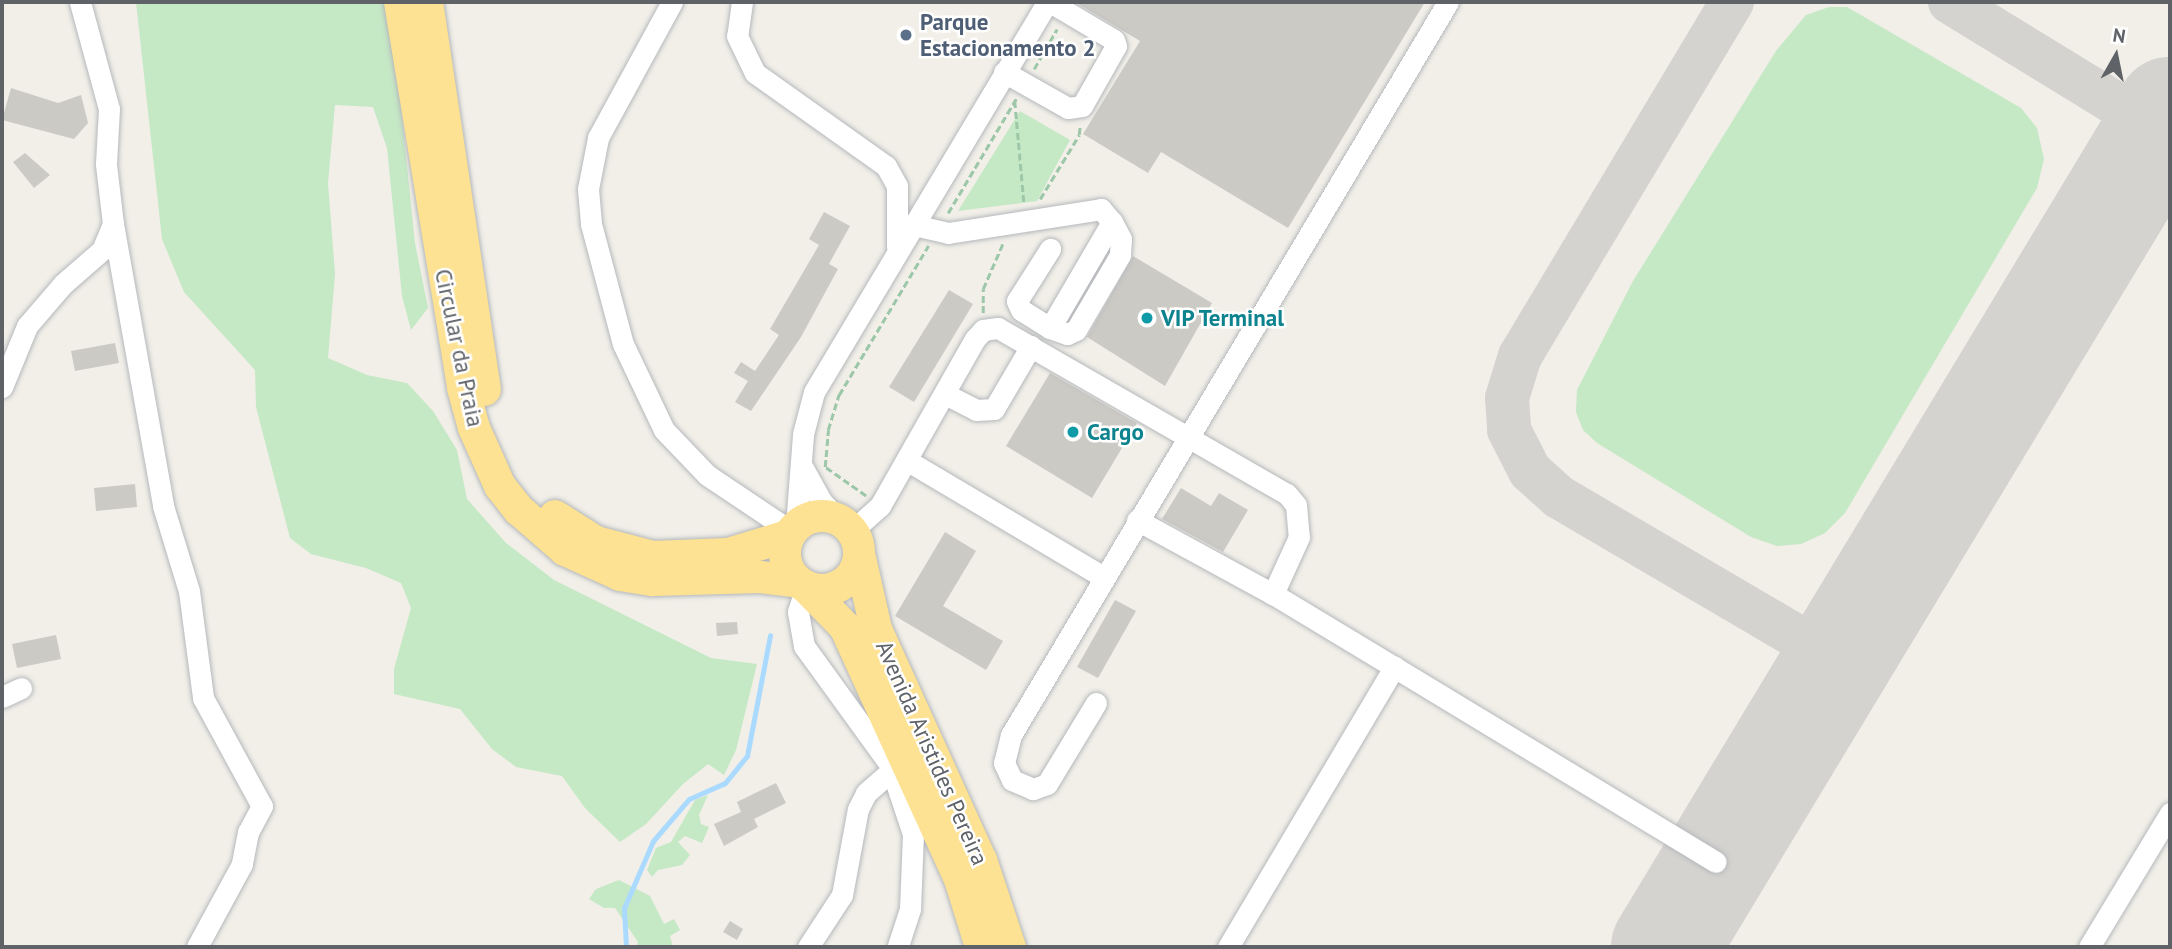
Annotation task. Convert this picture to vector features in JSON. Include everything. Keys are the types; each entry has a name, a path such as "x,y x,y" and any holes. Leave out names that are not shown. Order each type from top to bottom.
{"highway":[{"name":"Circular da Praia","path":"400,2 463,388 474,428 500,486 519,510 565,550 620,575 653,580 760,577 802,584"},
{"name":"Circular da Praia","path":"427,2 484,385 502,446 516,473 532,494 576,532 625,552 689,558 762,547 792,531"},
{"path":"816,516 850,536 844,584 826,590 802,584 785,556 792,531 816,516"},
{"name":"Avenida Aristides Pereira","path":"850,536 876,629 981,860 1010,947"},
{"name":"Avenida Aristides Pereira","path":"802,584 845,627 960,879 981,947"}],"street":[{"path":"80,2 109,109 106,164 113,224 163,506 189,591 203,698 262,806 248,832 242,863 197,947"},
{"path":"672,2 598,138 588,189 591,224 623,344 664,430 708,475 792,531 802,466 806,415 814,392 1004,72 1055,5 1114,40 1115,51 1082,106 1075,109 1020,92 1004,72"},
{"path":"742,2 737,36 755,74 877,158 897,186 915,192 936,187"},
{"path":"1096,703 1047,784 1033,789 1012,780 1004,764 1011,735 1102,576 1448,2"},
{"path":"896,256 897,186"},
{"path":"914,225 936,232 1092,207 1101,209 1121,239 1121,256 1076,330 1067,334 1050,328 1021,310 1017,301 1050,249"},
{"path":"1050,328 1112,222"},
{"path":"2,387 27,326 63,284 102,250 113,224"},
{"path":"802,466 816,495 850,536 880,506 984,330 998,328 1188,434 1287,494 1296,505 1299,537 1273,594"},
{"path":"945,394 976,410 994,409 1031,346"},
{"path":"908,461 1102,576"},
{"path":"1137,520 1273,594 1716,862"},
{"path":"802,584 799,612 804,646 892,770 913,834 910,909 898,947"},
{"path":"1228,947 1394,667"},
{"path":"2,697 22,688"},
{"path":"808,947 842,895 858,809 866,793 892,770"},
{"path":"2089,947 2170,813"}],"path":[{"path":"880,506 825,467 828,430 839,395 1020,92 1055,5"},
{"path":"1020,92 1024,209"},
{"path":"1035,208 1079,135"},
{"path":"984,330 983,289 1005,239"}],"green space":[{"path":"136,2 390,2 415,243 428,308 411,330 402,296 387,148 373,107 335,105 328,183 335,274 328,358 367,375 407,383 433,411 457,450 467,499 506,543 554,580 711,658 757,664 736,750 724,775 708,764 683,784 646,824 620,842 585,808 562,776 516,767 492,749 460,709 394,694 394,669 411,608 401,583 366,568 311,554 290,538 256,407 255,370 184,292 162,239"},
{"path":"1829,7 1847,7 2021,108 2037,128 2044,159 2037,188 1845,513 1825,533 1801,544 1777,546 1751,537 1597,443 1583,430 1576,412 1577,390 1633,281 1776,51 1806,15"},
{"path":"1020,111 1070,140 1037,201 958,211"},
{"path":"708,795 699,815 701,824 709,827 702,843 685,836 678,842 690,855 682,865 658,870 652,877 647,870 656,848 671,842 695,800"},
{"path":"619,880 650,896 664,924 674,919 680,930 670,936 673,947 636,947 638,942 615,908 604,908 589,899 596,889"}],"building":[{"path":"1075,2 1425,2 1288,228 1161,152 1148,173 1083,134 1140,41"},
{"path":"11,88 58,103 81,95 88,123 74,139 2,120"},
{"path":"25,153 50,175 34,188 13,162"},
{"path":"824,212 850,226 829,264 838,269 801,337 751,411 735,402 748,381 734,373 741,362 755,371 779,335 770,329 819,245 809,239"},
{"name":"VIP Terminal","path":"1133,256 1212,303 1165,386 1087,337"},
{"path":"949,290 973,304 914,402 889,387"},
{"path":"115,343 119,363 75,371 71,351"},
{"name":"Cargo","path":"1050,373 1137,423 1092,498 1006,446"},
{"path":"135,484 137,507 96,511 94,488"},
{"path":"1181,488 1211,506 1219,493 1248,510 1223,552 1162,519"},
{"path":"945,532 976,551 943,606 1003,641 986,670 895,616"},
{"path":"1115,600 1136,611 1098,678 1077,667"},
{"path":"737,622 738,634 717,636 716,623"},
{"path":"56,635 61,659 17,668 12,644"},
{"path":"776,783 786,803 754,819 758,827 724,846 714,824 741,812 737,802"},
{"path":"730,921 743,929 737,940 723,932"}],"waterway":[{"path":"626,947 624,908 653,841 689,799 725,783 747,756 770,635"}],"taxiway":[{"path":"1732,2 1520,356 1507,398 1509,430 1530,471 1559,497 1839,661"},
{"path":"1950,2 2159,130"}],"runway":[{"path":"1665,947 2170,111"}],"place":[{"name":"Parque Estacionamento 2","path":"906,35"},
{"name":"VIP Terminal","path":"1147,318"},
{"name":"Cargo","path":"1073,432"}]}
